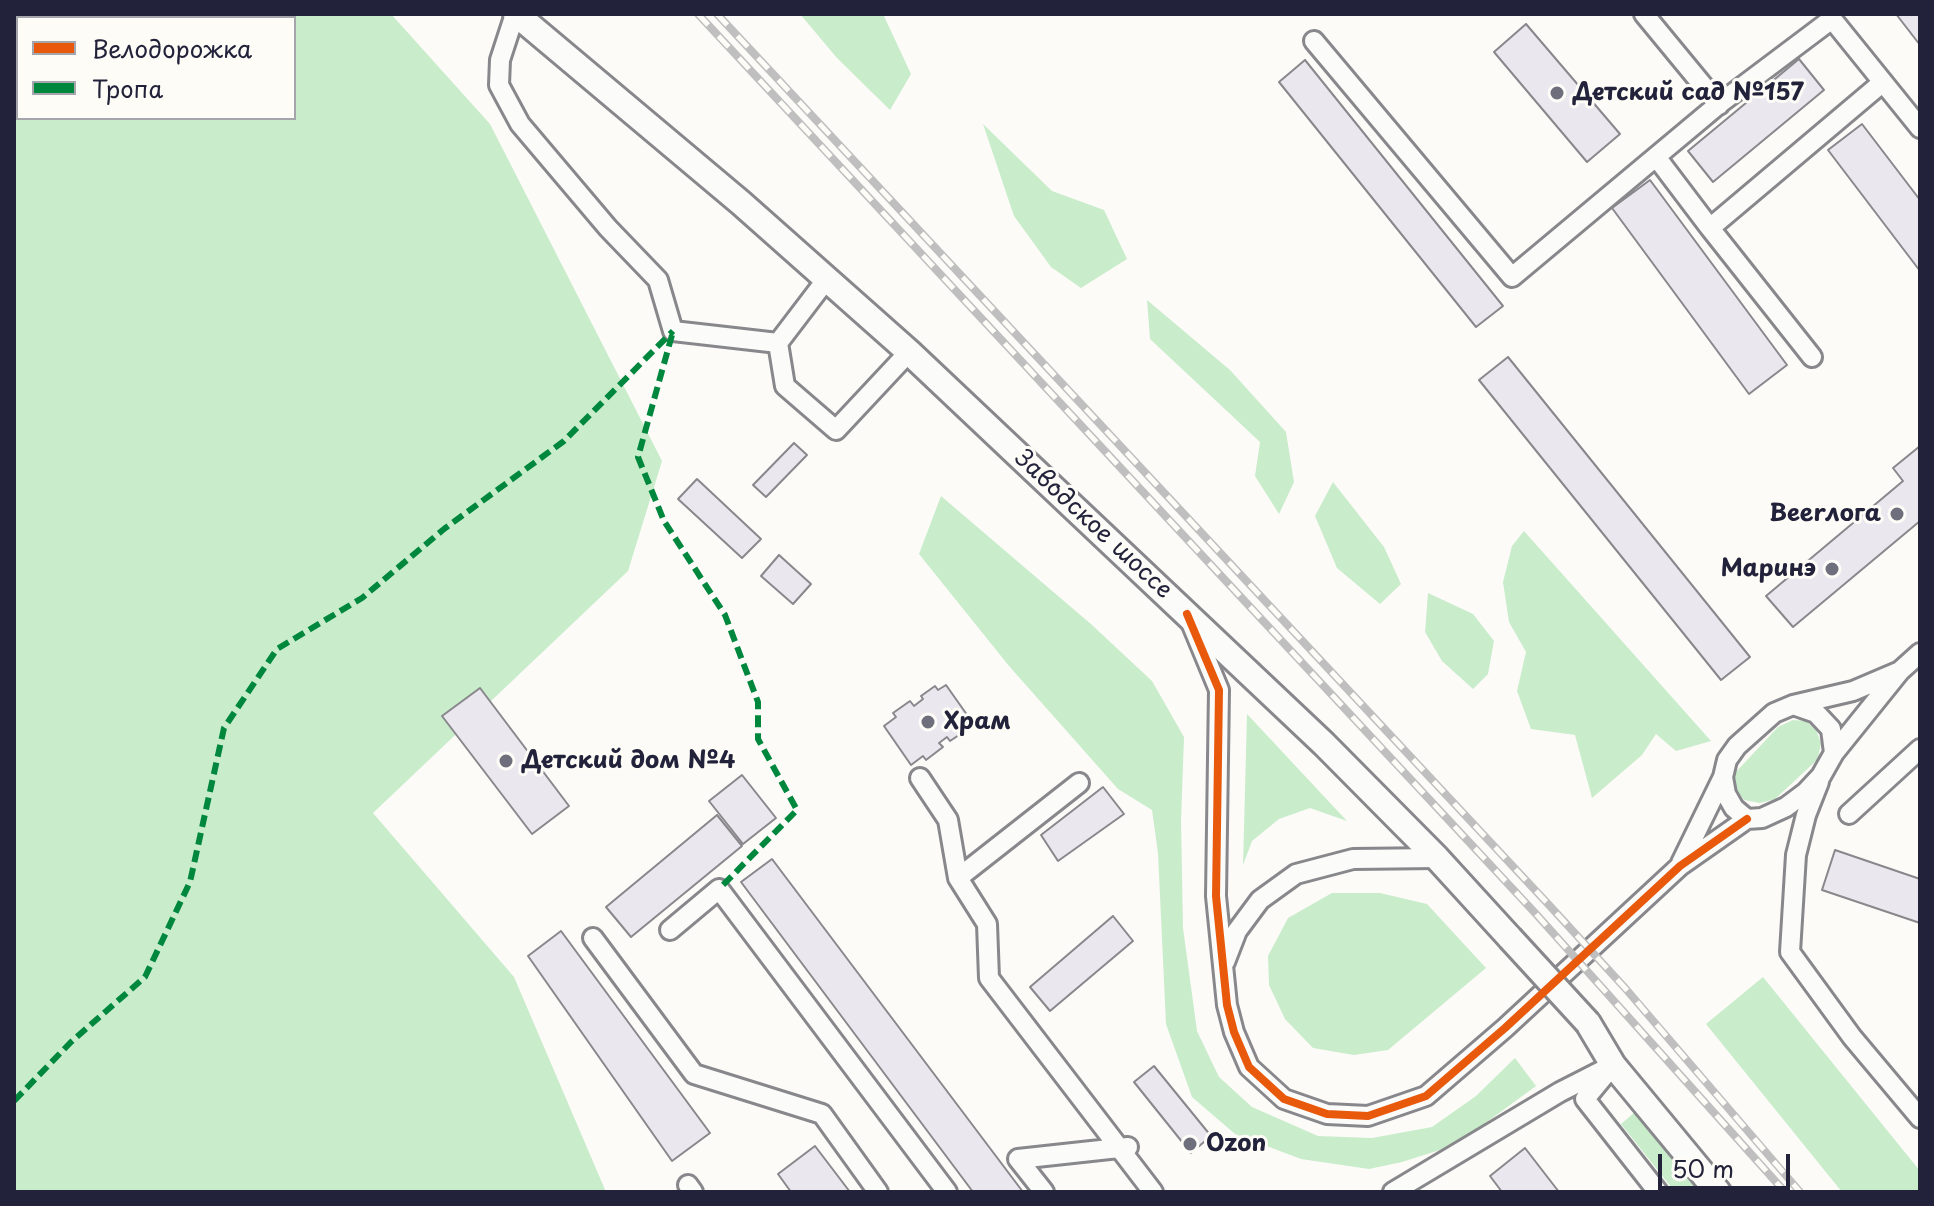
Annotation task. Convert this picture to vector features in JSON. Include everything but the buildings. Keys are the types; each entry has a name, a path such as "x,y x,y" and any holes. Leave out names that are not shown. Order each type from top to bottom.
{"main road":[{"name":"Заводское шоссе","path":"516,14 741,203 909,352 1324,744 1437,858 1588,1023 1613,1065 1718,1192"}],"street":[{"path":"516,14 500,60 499,85 520,124 608,228 658,280 673,331 778,343"},
{"path":"1644,14 1719,105"},
{"path":"1314,41 1512,277 1719,105 1832,19 1920,128"},
{"path":"1710,228 1883,82"},
{"path":"1657,158 1812,357"},
{"path":"826,280 778,343 785,386 836,430 909,352"},
{"path":"1187,614 1219,690 1216,896 1223,969 1234,1032 1249,1067 1284,1099 1327,1114 1368,1116 1426,1096 1505,1028 1680,866 1747,819 1762,818 1786,807 1821,776"},
{"path":"1920,653 1900,671 1834,753 1821,776 1806,815 1796,855 1790,952 1852,1037 1920,1118"},
{"path":"1680,866 1723,777 1727,760 1737,746 1774,713 1793,705 1853,691 1900,671"},
{"path":"1793,705 1816,713 1831,729 1834,753"},
{"path":"1849,814 1920,749"},
{"path":"1723,777 1726,794 1734,808 1747,819"},
{"path":"920,778 948,820 958,878 987,924 989,978 1153,1192"},
{"path":"958,878 1079,783"},
{"path":"1786,807 1796,855"},
{"path":"1223,969 1237,931 1252,910 1260,900 1296,874 1353,859 1437,858"},
{"path":"670,930 719,889 947,1192"},
{"path":"593,938 694,1074 822,1114 878,1192"},
{"path":"1393,1192 1560,1092 1613,1065"},
{"path":"1613,1065 1585,1099 1658,1192"},
{"path":"1044,1192 1018,1159 1132,1147 1164,1192"}],"green space":[{"path":"14,14 391,14 490,124 662,461 628,571 373,813 514,977 606,1192 14,1192"},
{"path":"800,14 883,14 911,74 890,110 837,58"},
{"path":"983,124 1052,191 1104,210 1127,259 1081,288 1051,267 1014,216"},
{"path":"1147,300 1230,370 1286,432 1294,482 1279,514 1255,476 1260,442 1150,339"},
{"path":"1333,482 1384,547 1401,584 1380,604 1337,568 1315,516"},
{"path":"941,496 1092,625 1152,681 1184,737 1181,821 1183,928 1197,1031 1219,1077 1252,1107 1318,1136 1372,1138 1432,1127 1476,1096 1515,1058 1536,1086 1480,1127 1440,1150 1369,1169 1301,1159 1235,1134 1192,1097 1166,1024 1158,853 1152,810 1118,789 1009,666 919,554"},
{"path":"1524,531 1711,741 1676,751 1656,734 1642,755 1592,798 1575,735 1531,729 1517,691 1526,652 1509,622 1503,582 1512,546"},
{"path":"1428,593 1473,614 1494,641 1488,674 1473,689 1442,661 1425,632"},
{"path":"1247,714 1347,821 1310,808 1279,819 1252,841 1243,865"},
{"path":"1793,720 1806,721 1816,730 1821,743 1818,759 1775,799 1760,803 1744,800 1735,788 1735,773 1778,727"},
{"path":"1332,893 1380,893 1427,904 1486,968 1388,1050 1354,1055 1313,1048 1285,1019 1269,985 1268,956 1288,918"},
{"path":"1763,977 1920,1171 1920,1192 1842,1192 1706,1024"},
{"path":"1635,1112 1699,1192 1675,1192 1621,1124"}],"railway":[{"path":"698,14 1536,914 1785,1192"},
{"path":"717,14 1549,905 1625,988 1800,1192"}],"marked path":[{"path":"14,1101 71,1042 145,977 190,882 224,728 277,649 362,598 444,529 564,441 673,331"},
{"path":"672,335 638,457 664,521 725,615 758,702 758,739 797,810 719,889"}],"cycle path":[{"path":"1187,614 1219,690 1216,896 1227,1005 1234,1032 1249,1067 1284,1099 1327,1114 1368,1116 1426,1096 1505,1028 1680,866 1747,819"}],"place":[{"name":"Детский сад №157","path":"1557,93"},
{"name":"Beerлога","path":"1897,514"},
{"name":"Маринэ","path":"1832,569"},
{"name":"Храм","path":"928,722"},
{"name":"Детский дом №4","path":"506,761"},
{"name":"Ozon","path":"1190,1144"}]}
